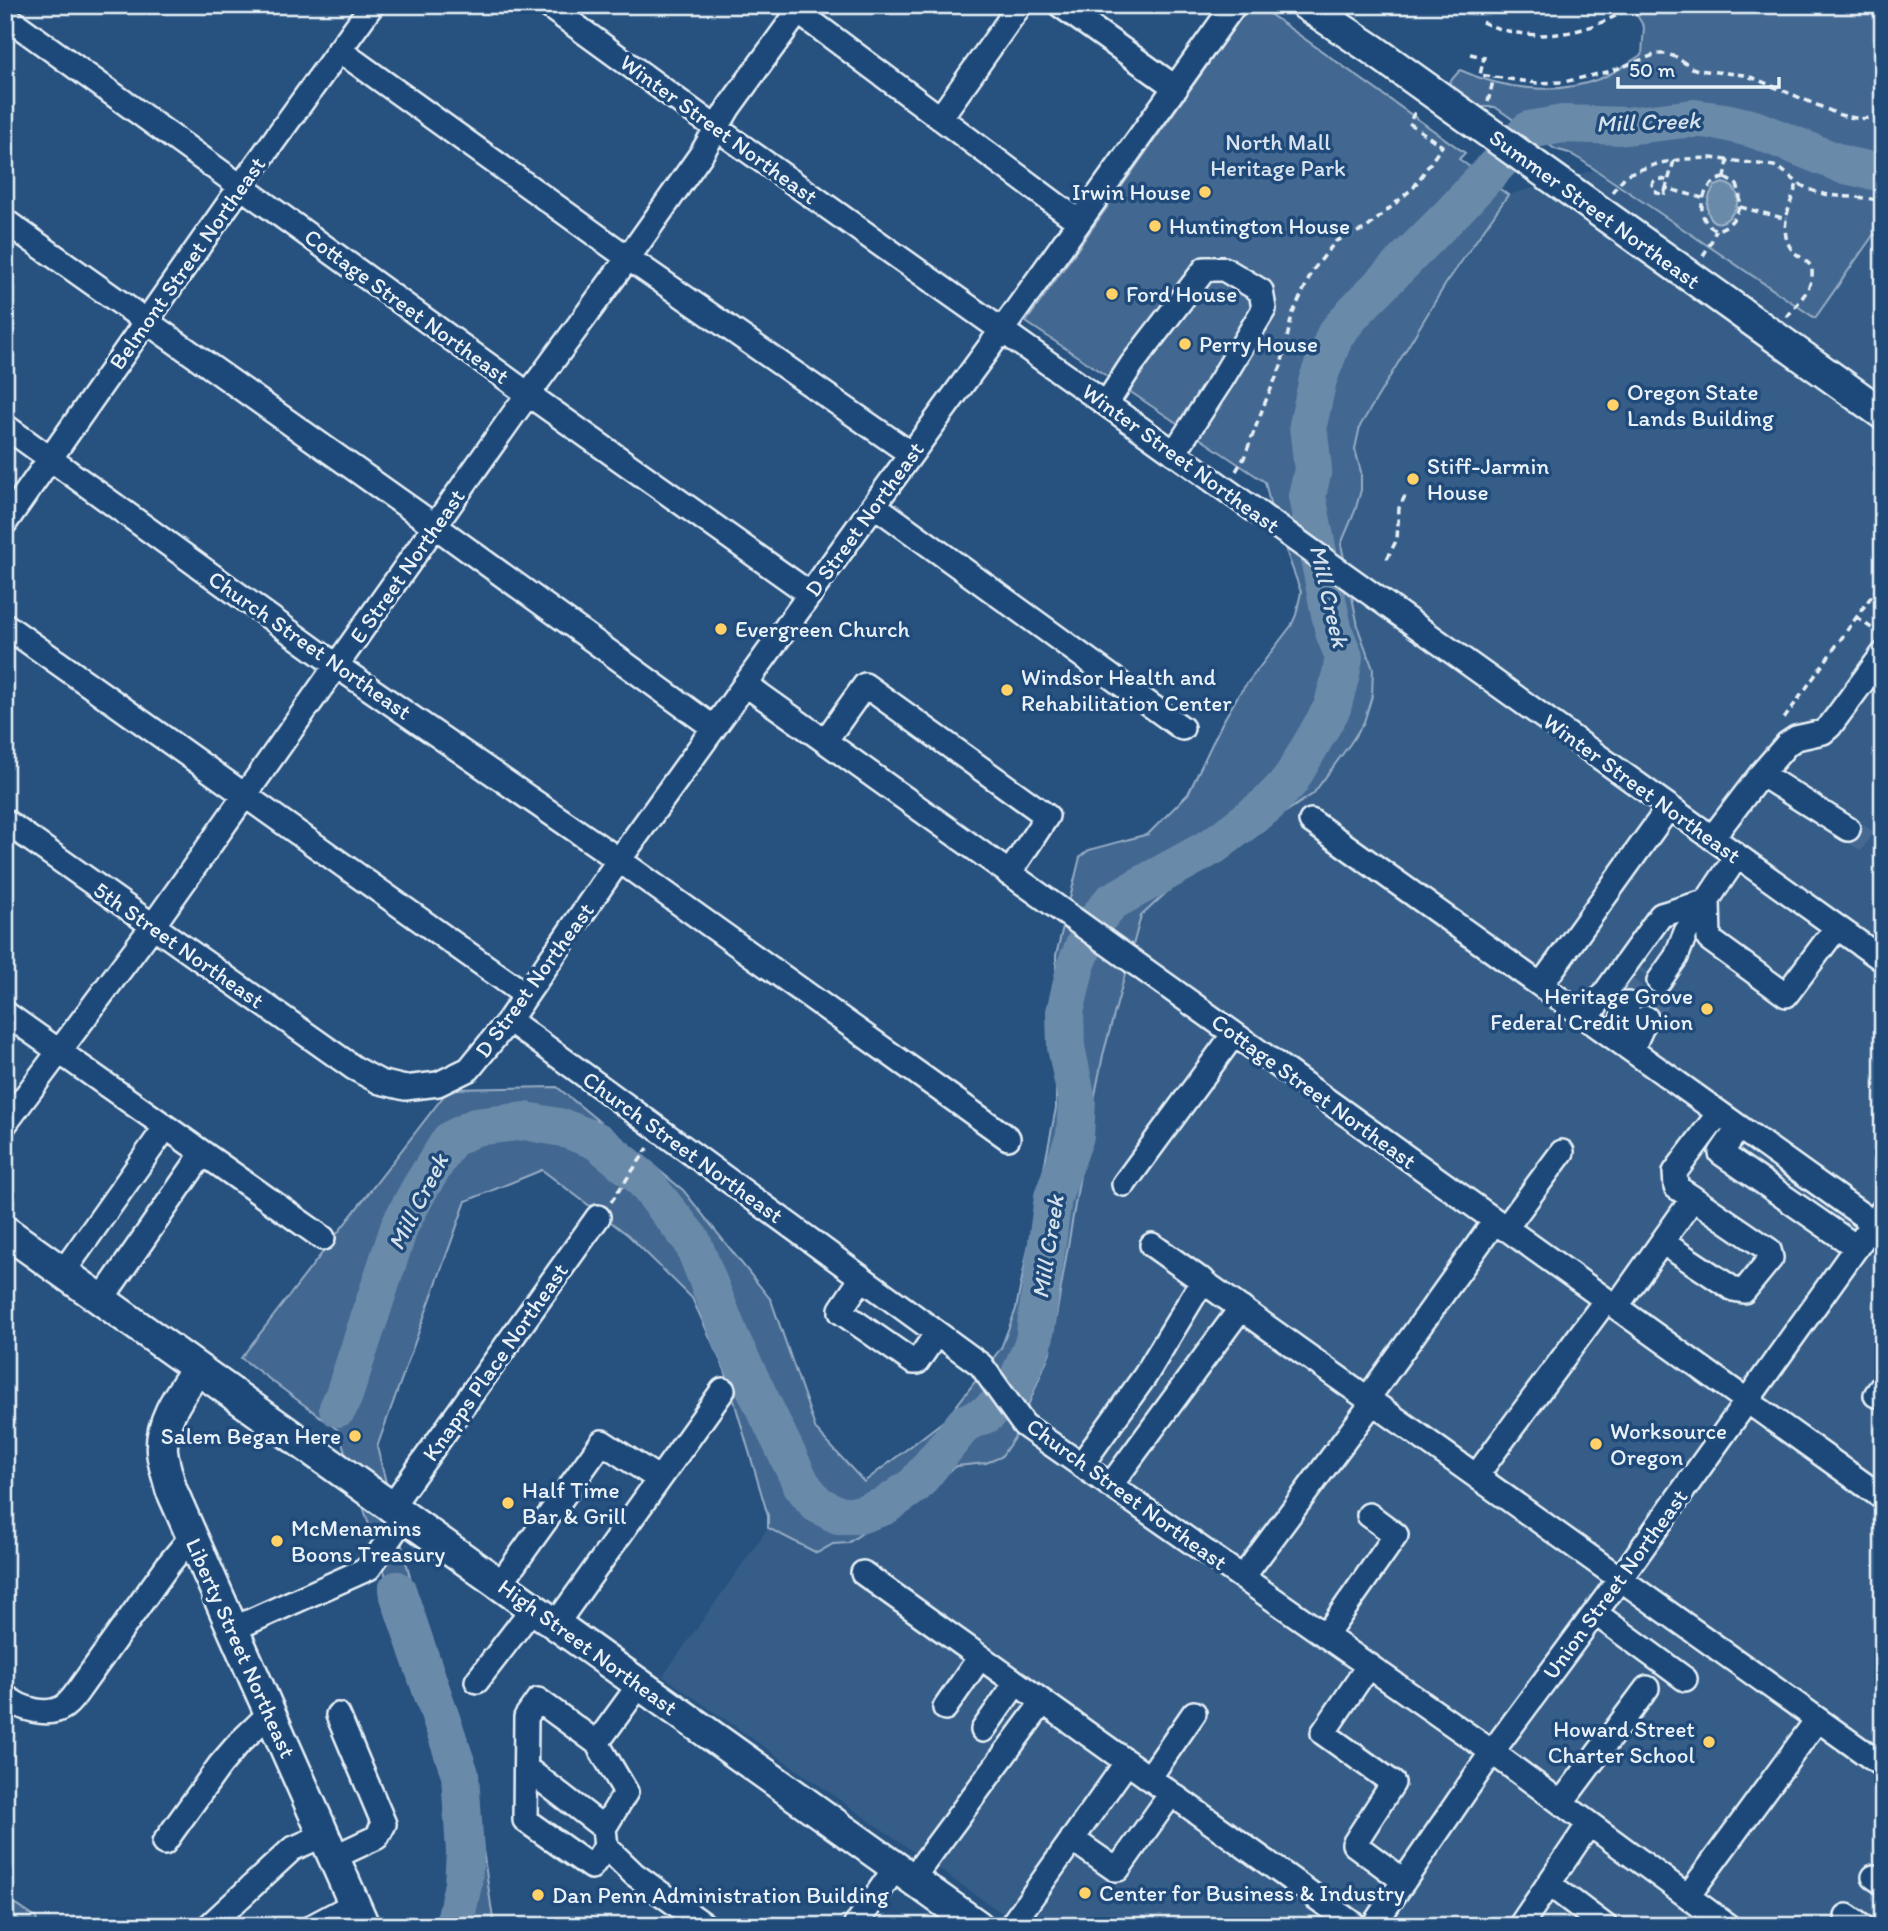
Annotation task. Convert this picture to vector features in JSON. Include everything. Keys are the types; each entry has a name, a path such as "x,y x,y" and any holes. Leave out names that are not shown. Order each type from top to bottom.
{"main road":[{"name":"Summer Street Northeast","path":"1306,5 1426,88 1483,113 1543,171 1883,414"},
{"name":"High Street Northeast","path":"5,1231 978,1926"},
{"name":"Liberty Street Northeast","path":"197,1369 169,1416 163,1434 162,1452 171,1489 359,1915"}],"street":[{"name":"Belmont Street Northeast","path":"5,523 241,186 372,5"},
{"name":"Winter Street Northeast","path":"547,5 1883,960"},
{"path":"940,118 1020,5"},
{"path":"1060,5 1176,88"},
{"name":"D Street Northeast","path":"354,1068 380,1082 405,1088 438,1084 469,1069 509,1020 714,727 1234,5"},
{"path":"797,7 1079,221"},
{"name":"E Street Northeast","path":"5,1124 152,927 528,394 628,258 702,153 729,107 797,7"},
{"name":"Cottage Street Northeast","path":"5,16 810,594"},
{"path":"339,50 628,258 911,454"},
{"path":"5,221 714,727"},
{"path":"1106,404 1132,364 1205,269 1224,269 1261,291 1264,309 1174,453"},
{"name":"Church Street Northeast","path":"5,426 337,666 619,860 1008,1138"},
{"path":"874,505 1182,727"},
{"path":"5,625 526,995"},
{"path":"1712,838 1760,774 1787,744 1796,738 1823,732 1830,726 1882,644"},
{"name":"Cottage Street Northeast","path":"745,684 1882,1497"},
{"path":"825,741 864,685 1047,816 1009,874"},
{"path":"1760,774 1848,829"},
{"path":"1541,985 1669,807"},
{"name":"5th Street Northeast","path":"5,821 354,1068"},
{"path":"1311,821 1739,1127 1880,1221"},
{"path":"1659,980 1672,943 1686,932 1737,856"},
{"path":"1587,1018 1661,915 1708,901"},
{"path":"1708,901 1709,939 1786,995 1837,928"},
{"path":"1622,1043 1636,1040 1637,1011"},
{"path":"5,1013 323,1238"},
{"name":"Church Street Northeast","path":"509,1020 981,1365 1024,1424 1492,1752 1728,1926"},
{"path":"1125,1184 1234,1034"},
{"path":"1662,1242 1733,1289 1744,1291 1771,1258 1769,1250 1676,1186 1675,1172 1719,1112"},
{"path":"63,1272 166,1127"},
{"path":"1739,1127 1721,1153 1856,1247"},
{"path":"1243,1577 1500,1225 1562,1152"},
{"path":"101,1300 203,1153"},
{"path":"1476,1476 1662,1242 1693,1198"},
{"name":"Knapps Place Northeast","path":"233,1629 369,1568 398,1511 603,1211"},
{"name":"Union Street Northeast","path":"1373,1926 1492,1752 1595,1613 1856,1247 1880,1221"},
{"path":"1152,1245 1883,1766"},
{"path":"862,1278 841,1309 842,1312 913,1362 917,1362 937,1333"},
{"path":"1081,1465 1145,1376 1203,1280"},
{"path":"1110,1486 1241,1308"},
{"path":"477,1681 545,1616 659,1479 723,1390"},
{"path":"500,1584 602,1442 659,1479"},
{"path":"1326,1635 1396,1535 1369,1515"},
{"path":"5,1696 10,1701 32,1710 51,1713 66,1705 192,1535"},
{"path":"863,1573 1356,1926"},
{"path":"1595,1613 1685,1679"},
{"path":"945,1707 981,1657"},
{"path":"1369,1665 1323,1733 1393,1783 1354,1844 1404,1881"},
{"path":"983,1730 1016,1683"},
{"path":"597,1743 639,1684"},
{"path":"1561,1803 1647,1688"},
{"path":"538,1700 597,1743 626,1792 591,1867 524,1820 526,1768 526,1717 538,1700"},
{"path":"855,1926 904,1873 1043,1702"},
{"path":"164,1843 220,1765 270,1713"},
{"path":"1149,1778 1194,1713"},
{"path":"208,1926 292,1849 329,1846 377,1837 384,1824 338,1715"},
{"path":"1688,1896 1817,1720"},
{"path":"1011,1926 1127,1762"},
{"path":"526,1768 605,1837 634,1874 706,1926"},
{"path":"1072,1839 1118,1869 1171,1794"},
{"path":"1520,1926 1589,1824"},
{"path":"1549,1884 1591,1922"},
{"path":"313,1926 359,1915"}],"path":[{"path":"1482,22 1512,33 1555,35 1591,27 1634,5"},
{"path":"1470,54 1483,57 1480,75 1537,83 1564,82 1611,71 1657,54 1667,54 1692,68 1756,79 1851,119 1883,116"},
{"path":"1483,113 1494,77"},
{"path":"1223,488 1244,458 1281,366 1292,315 1313,270 1336,241 1367,228 1414,187 1442,146 1409,123 1426,88"},
{"path":"1599,211 1627,174 1674,160 1694,158 1774,166 1784,170 1811,191 1828,195 1868,197 1883,202"},
{"path":"1668,181 1658,179 1652,184 1654,191 1664,196 1674,160"},
{"path":"1726,178 1728,160"},
{"path":"1726,178 1737,185 1740,207 1726,227 1716,230 1708,225 1702,198 1710,184 1726,178"},
{"path":"1773,336 1806,293 1813,277 1811,266 1788,245 1787,219 1798,181"},
{"path":"1666,188 1702,198"},
{"path":"1740,207 1787,219"},
{"path":"1387,559 1397,539 1399,508 1405,496"},
{"path":"1780,724 1883,580"},
{"path":"1856,617 1882,644"},
{"path":"603,1211 651,1144"}],"shaded area":[{"path":"1594,170 1814,318 1875,234 1883,239 1883,1926 1020,1926 663,1676 768,1528 817,1553 833,1544 848,1543 957,1466 986,1463 1086,1140 1103,1055 1142,916 1168,891 1249,833 1313,794 1364,722 1373,669 1359,631 1341,544 1355,511 1361,472 1355,449 1360,426 1445,285 1508,195"},
{"path":"1723,183 1733,188 1738,196 1733,213 1719,223 1713,221 1707,205 1715,186"}],"green space":[{"name":"North Mall Heritage Park","path":"1250,5 1257,5 1465,153 1459,159 1508,195 1445,285 1360,426 1355,449 1361,472 1361,490 1341,544 1359,631 1373,669 1372,696 1364,722 1313,794 1249,833 1168,891 1141,916 1103,1055 1050,1352 1016,1435 1001,1457 986,1463 957,1466 848,1543 833,1544 817,1553 768,1528 768,1516 725,1370 692,1298 628,1235 542,1170 466,1201 377,1447 424,1632 468,1746 494,1926 442,1926 455,1876 441,1758 407,1641 338,1430 241,1358 449,1089 557,1087 683,1190 771,1300 816,1430 864,1482 946,1419 1001,1348 1016,1309 1056,1108 1056,955 1080,857 1089,850 1148,834 1188,794 1239,694 1291,626 1301,592 1272,512 1265,482 1026,322"},
{"path":"1631,5 1883,5 1883,239 1874,234 1815,318 1581,160 1555,149 1495,107 1480,107 1448,84 1460,70 1511,86 1547,89 1582,84 1605,77 1642,54 1644,27"},
{"path":"5,1897 36,1918 38,1926 5,1926"}],"waterway":[{"name":"Mill Creek","path":"338,1408 400,1225 450,1140 475,1127 525,1121 563,1128 597,1141 641,1177 692,1241 731,1339 802,1485 817,1504 838,1515 859,1515 885,1506 915,1485 965,1423 987,1414 1013,1391 1034,1341 1053,1197 1075,1136 1077,1101 1066,1047 1065,1012 1076,965 1093,924 1111,902 1213,846 1267,805 1290,781 1332,708 1344,657 1334,632 1307,496 1313,469 1308,425 1318,379 1335,335 1529,130 1563,124 1626,126 1694,118 1754,129 1844,165 1883,173"},
{"name":"Mill Creek","path":"397,1590 460,1774 465,1852 463,1884 454,1926"}],"tunnel":[{"path":"1848,829 1883,851"},
{"path":"1628,1004 1650,974"},
{"path":"1646,1018 1668,987"}],"place":[{"name":"Irwin House","path":"1205,192"},
{"name":"Huntington House","path":"1155,226"},
{"name":"Ford House","path":"1112,294"},
{"name":"Perry House","path":"1185,344"},
{"name":"Oregon State Lands Building","path":"1613,405"},
{"name":"Stiff-Jarmin House","path":"1413,479"},
{"name":"Evergreen Church","path":"721,629"},
{"name":"Windsor Health and Rehabilitation Center","path":"1007,690"},
{"name":"Heritage Grove Federal Credit Union","path":"1707,1009"},
{"name":"Salem Began Here","path":"355,1436"},
{"name":"Worksource Oregon","path":"1596,1444"},
{"name":"Half Time Bar & Grill","path":"508,1503"},
{"name":"McMenamins Boons Treasury","path":"277,1541"},
{"name":"Howard Street Charter School","path":"1709,1742"},
{"name":"Center for Business & Industry","path":"1085,1893"},
{"name":"Dan Penn Administration Building","path":"538,1895"}]}
